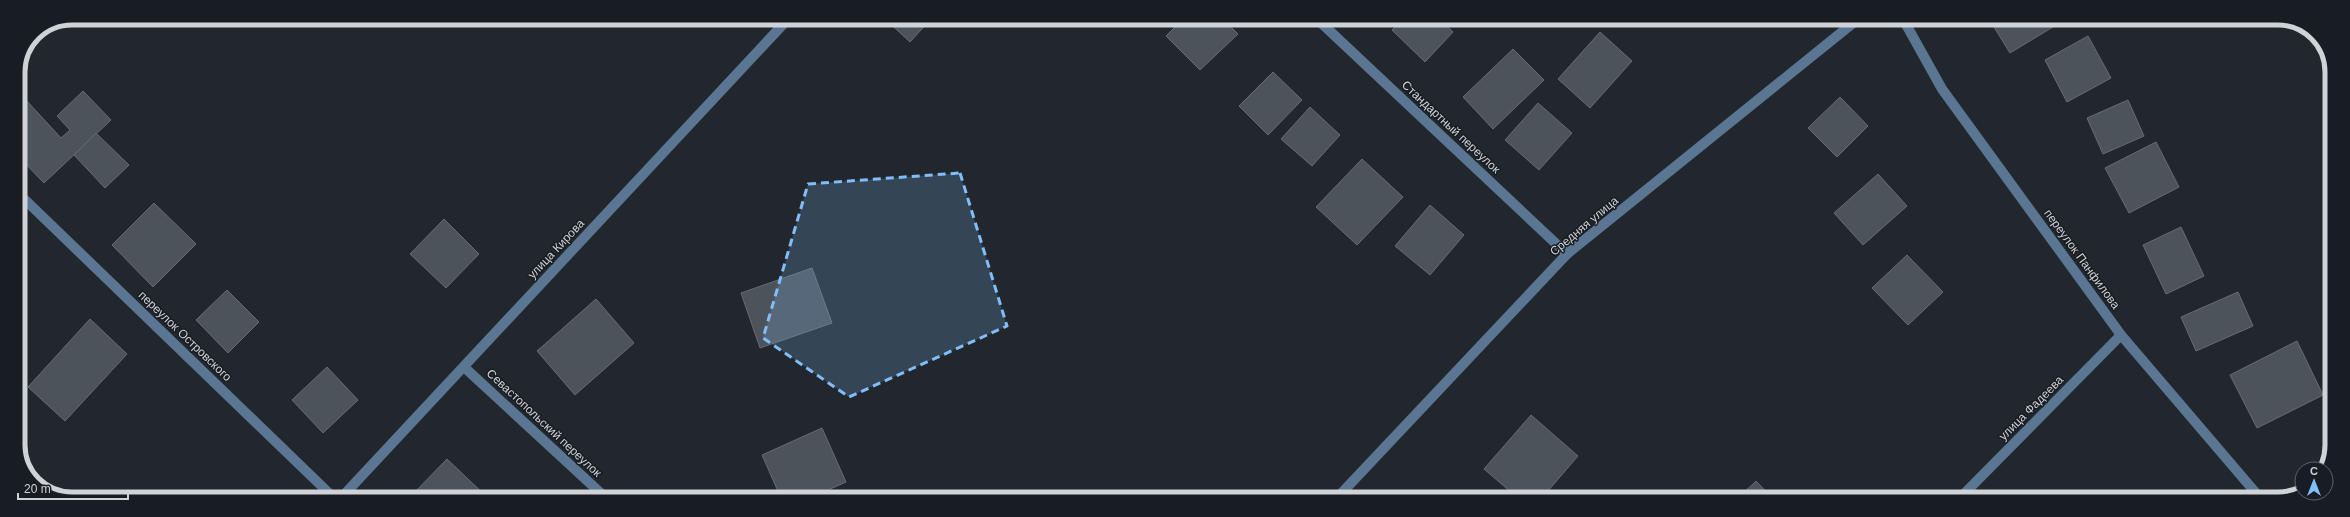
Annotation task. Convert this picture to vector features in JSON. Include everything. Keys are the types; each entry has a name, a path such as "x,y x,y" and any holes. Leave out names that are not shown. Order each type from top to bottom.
{"street":[{"name":"улица Кирова","path":"347,492 782,25"},
{"name":"Стандартный переулок","path":"1323,25 1567,254"},
{"name":"Средняя улица","path":"1343,492 1567,254 1851,25"},
{"name":"переулок Панфилова","path":"1907,25 1942,89 2122,336 2255,492"},
{"name":"переулок Островского","path":"25,200 328,492"},
{"name":"улица Фадеева","path":"1966,492 2122,336"},
{"name":"Севастопольский переулок","path":"464,367 599,492"}],"highlighted area":[{"path":"960,173 1007,326 849,397 763,338 808,184"}],"building":[{"path":"892,25 926,25 910,42"},
{"path":"1177,25 1229,25 1238,34 1200,70 1166,36"},
{"path":"1397,25 1445,25 1453,32 1425,62 1392,30"},
{"path":"1993,25 2056,25 2010,53"},
{"path":"1600,32 1632,61 1590,108 1558,79"},
{"path":"2088,36 2111,78 2067,102 2045,60"},
{"path":"1513,49 1544,80 1493,129 1463,97"},
{"path":"1273,72 1302,100 1268,135 1239,106"},
{"path":"83,91 111,120 44,183 25,163 25,101 26,100 61,138 70,130 57,116"},
{"path":"1840,97 1868,126 1837,157 1808,128"},
{"path":"2128,100 2144,136 2103,154 2087,118"},
{"path":"1538,103 1572,133 1539,170 1505,140"},
{"path":"1310,107 1340,135 1312,166 1281,139"},
{"path":"96,133 129,165 105,188 74,155"},
{"path":"2156,142 2179,187 2129,213 2105,168"},
{"path":"1362,159 1403,197 1357,245 1316,207"},
{"path":"1878,174 1907,206 1863,245 1834,213"},
{"path":"154,203 196,244 153,287 112,245"},
{"path":"1430,205 1464,235 1430,275 1395,246"},
{"path":"444,219 479,254 446,288 410,254"},
{"path":"2181,227 2204,276 2166,294 2143,245"},
{"path":"1907,255 1943,292 1908,325 1872,288"},
{"path":"812,268 832,323 760,348 741,293"},
{"path":"227,290 259,322 228,353 196,320"},
{"path":"2238,292 2253,326 2196,351 2181,317"},
{"path":"596,299 634,343 575,395 537,351"},
{"path":"90,319 127,354 65,421 28,387"},
{"path":"2297,341 2323,395 2257,428 2230,375"},
{"path":"327,367 358,400 323,433 292,400"},
{"path":"1531,415 1578,456 1547,492 1511,492 1484,469"},
{"path":"822,428 846,482 824,492 778,492 762,455"},
{"path":"447,459 482,492 415,492"},
{"path":"1756,481 1766,492 1744,492"}]}
